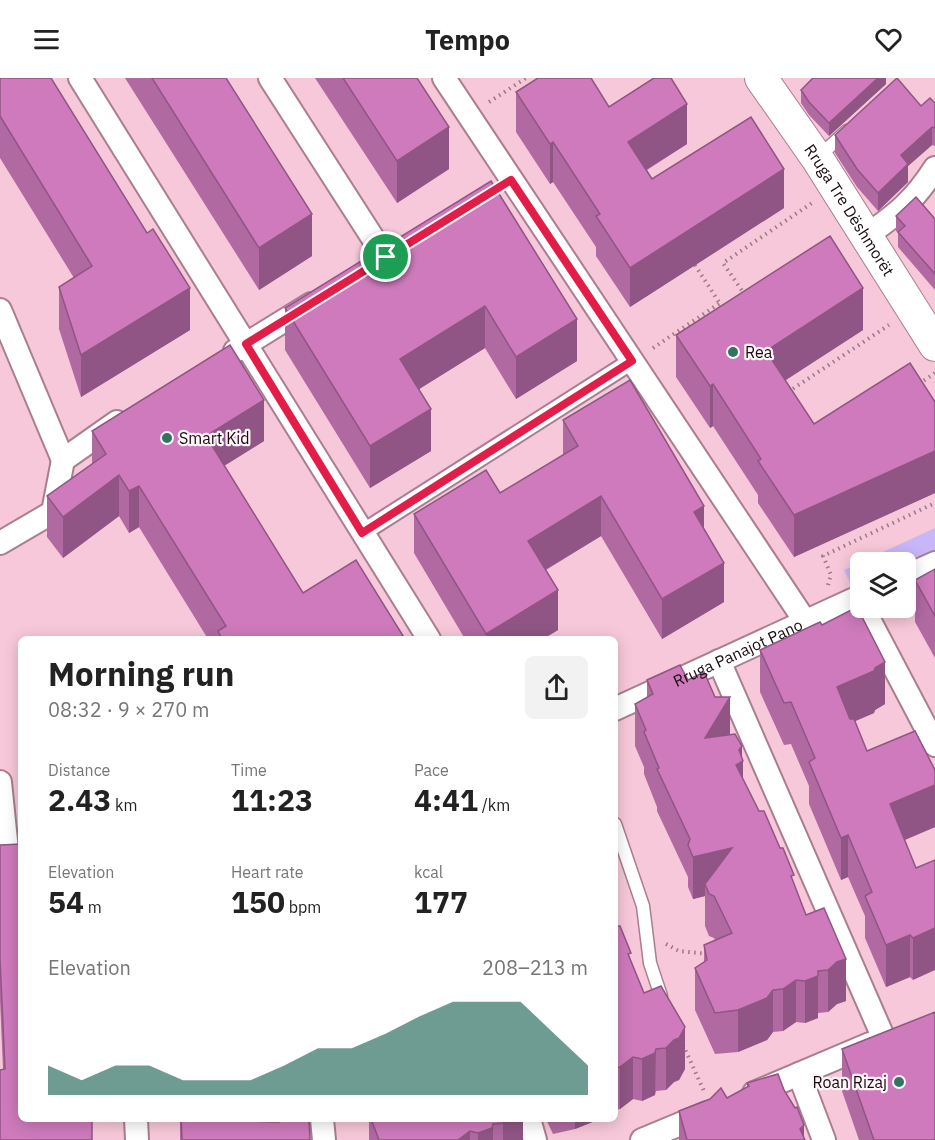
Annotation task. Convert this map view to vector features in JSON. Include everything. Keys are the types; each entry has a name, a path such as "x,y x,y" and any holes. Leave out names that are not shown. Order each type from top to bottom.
{"main road":[{"name":"Rruga Tre Dëshmorët","path":"760,78 817,158 935,345"}],"street":[{"path":"80,78 427,636"},
{"path":"270,78 386,257"},
{"path":"444,78 805,621"},
{"path":"866,236 901,211 923,187 935,168"},
{"path":"492,191 511,180"},
{"path":"366,270 405,245"},
{"path":"216,362 326,295"},
{"path":"0,310 63,460 53,512 0,543"},
{"path":"362,533 632,361"},
{"path":"63,460 110,426 139,409"},
{"path":"916,571 935,562"},
{"name":"Rruga Panajot Pano","path":"618,708 805,621 850,605"},
{"path":"870,618 935,745"},
{"path":"642,1140 894,1034 719,661"},
{"path":"0,782 10,860"},
{"path":"799,1074 824,1140"},
{"path":"136,1122 137,1140"},
{"path":"322,1122 324,1140"},
{"path":"530,1122 535,1140"}],"lane":[{"path":"817,158 858,121"},
{"path":"618,833 643,906 650,963 661,996"}],"path":[{"path":"494,99 526,78"},
{"path":"746,296 723,263 835,188"},
{"path":"695,265 729,318"},
{"path":"740,299 752,292"},
{"path":"655,346 720,303"},
{"path":"724,310 729,306"},
{"path":"780,398 913,310"},
{"path":"916,386 935,373"},
{"path":"826,596 831,575 823,556 935,503"},
{"path":"647,935 679,951 714,955"},
{"path":"680,1038 723,1106"}],"shaded area":[{"path":"935,528 935,551 916,560 916,552 883,552"},
{"path":"850,567 850,583 844,570"}],"building":[{"path":"0,78 51,78 147,233 153,229 190,288 81,355 59,287 92,266 0,116"},
{"path":"152,78 226,78 312,214 259,248"},
{"path":"343,78 417,78 449,127 397,161"},
{"path":"538,78 591,78 609,107 654,78 671,78 687,104 628,142 652,179 751,117 784,169 630,268 596,216 600,214 553,142 550,144 516,92"},
{"path":"813,78 878,78 829,123 801,90"},
{"path":"897,78 921,106 930,98 935,103 935,128 932,127 901,155 908,164 878,193 857,169 835,135"},
{"path":"491,181 577,319 516,357 485,306 400,359 431,409 370,446 285,308"},
{"path":"916,197 935,219 935,274 898,232 905,226 896,216"},
{"path":"830,236 863,288 766,351 814,424 910,363 935,402 935,451 794,515 758,461 761,459 713,384 710,386 676,335"},
{"path":"230,345 264,400 206,436 303,593 356,560 403,636 220,636 218,631 226,626 139,486 129,491 119,475 63,517 47,496 106,454 92,431"},
{"path":"630,380 704,506 694,512 724,563 662,599 601,496 528,541 558,590 486,634 414,514 486,470 500,493 578,446 563,420"},
{"path":"935,569 935,616 916,582 916,579"},
{"path":"850,611 850,618 863,618 885,662 874,671 837,687 850,719 854,719 867,751 915,731 935,770 935,785 890,804 916,868 935,860 935,928 913,938 910,935 886,945 865,896 872,892 848,835 841,838 809,762 815,758 791,702 784,703 760,650 820,622 822,625"},
{"path":"680,665 688,680 704,672 715,697 730,697 705,738 735,734 742,746 739,750 743,761 736,765 759,811 764,811 780,848 783,848 806,915 824,908 846,959 837,962 828,970 818,971 818,976 805,981 796,980 783,989 773,990 767,998 738,1010 715,1013 695,968 707,960 704,945 732,933 714,896 709,894 705,884 732,848 693,857 688,845 690,839 657,769 659,768 635,704 653,694 647,680"},
{"path":"18,844 18,1122 92,1122 92,1140 0,1140 0,1070 5,1069 0,959 0,845"},
{"path":"618,926 620,926 631,953 628,954 644,993 661,986 685,1027 679,1038 666,1048 656,1049 655,1053 642,1059 633,1057 618,1067"},
{"path":"935,1012 935,1140 874,1140 842,1049"},
{"path":"778,1074 784,1090 795,1108 797,1107 804,1125 800,1129 805,1140 687,1140 679,1111 710,1099 721,1088 727,1098 749,1086 747,1083"},
{"path":"181,1122 309,1122 310,1140 182,1140"},
{"path":"372,1122 504,1122 493,1124 492,1128 478,1133 470,1131 458,1140 379,1140"}],"place":[{"name":"Rea","path":"733,352"},
{"name":"Smart Kid","path":"167,438"},
{"name":"Roan Rizaj","path":"899,1082"}],"route":[{"path":"511,180 632,361 362,533 246,344 386,257 511,180"}]}
